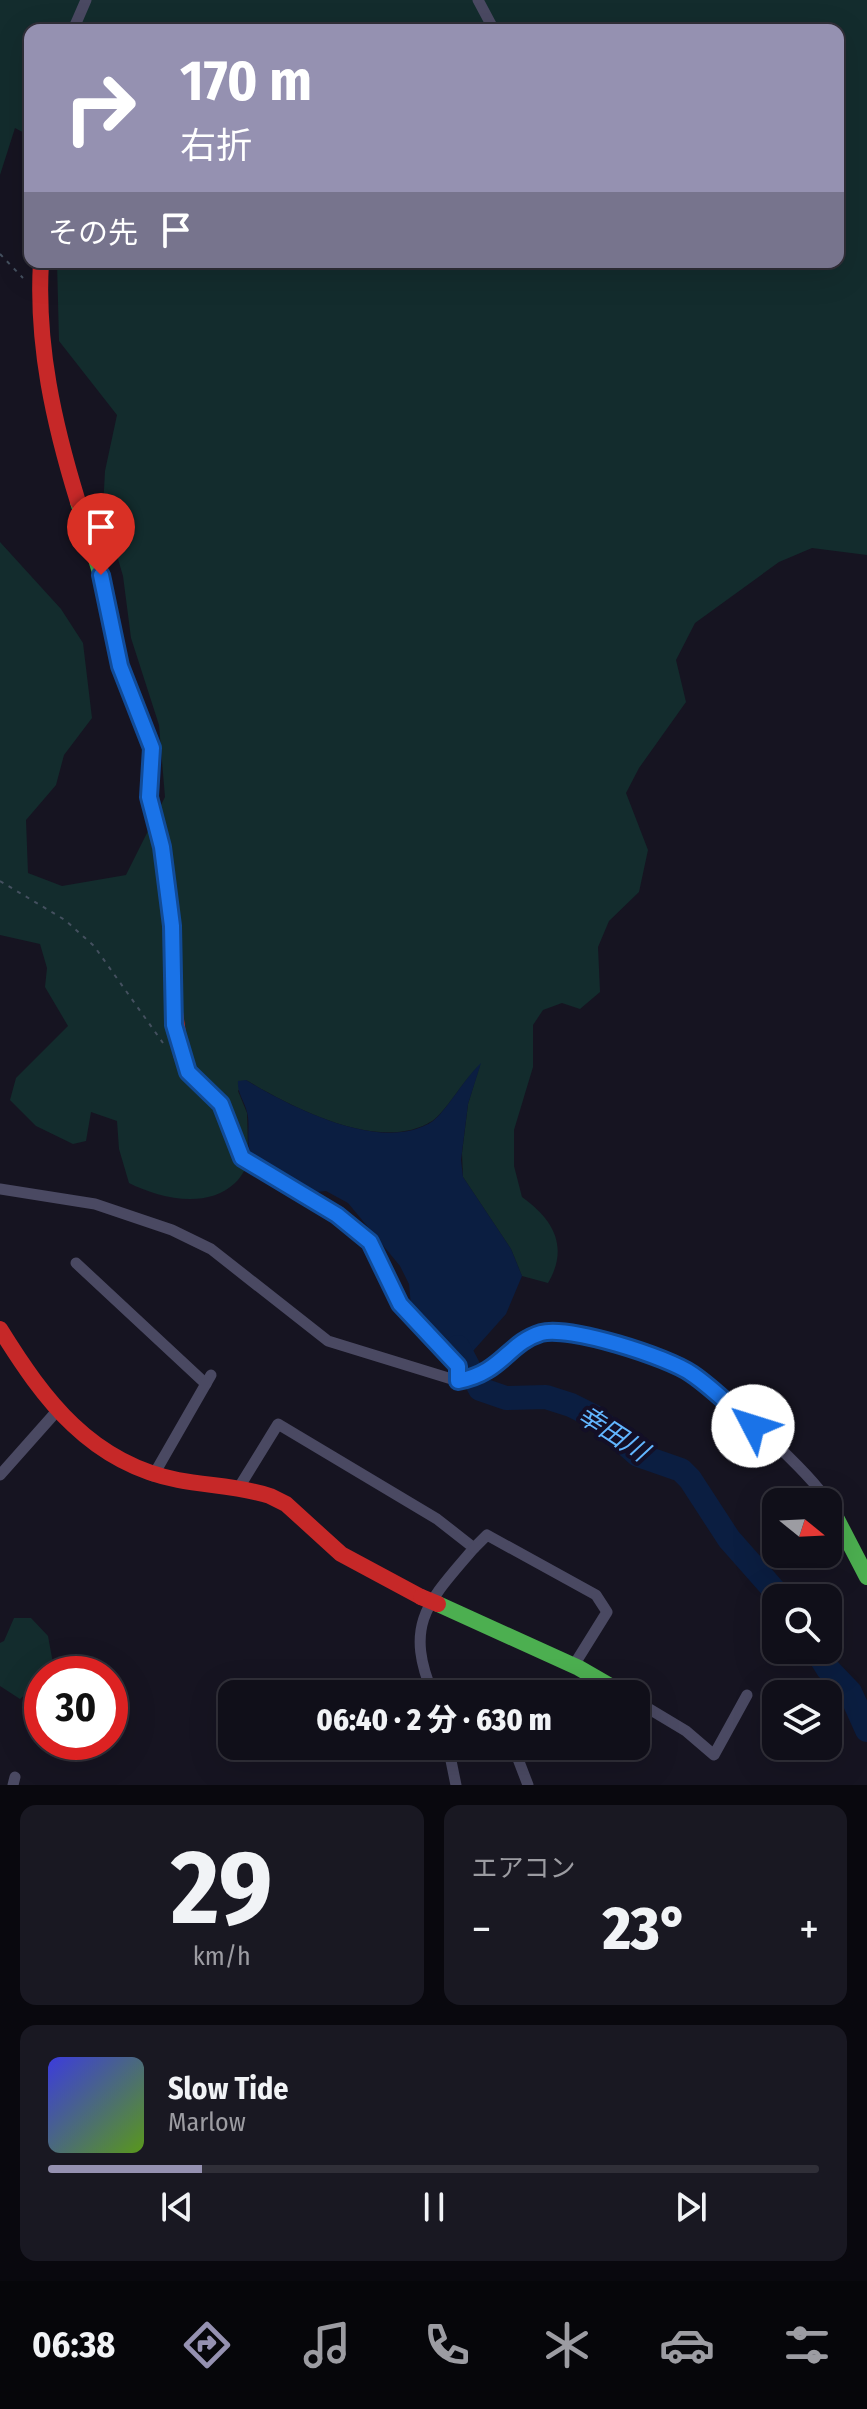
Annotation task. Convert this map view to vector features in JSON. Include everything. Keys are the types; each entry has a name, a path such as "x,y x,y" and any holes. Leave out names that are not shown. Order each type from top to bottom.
{"street":[{"path":"76,24 86,0"},
{"path":"478,0 491,24"},
{"path":"41,268 39,293 48,395 57,434 101,575 120,666 152,748 149,797 162,847 172,926 172,995 181,1054 188,1072 221,1104 242,1158 337,1215 370,1242 400,1304 458,1366 458,1381"},
{"path":"0,1189 95,1204 172,1230 211,1249 302,1325 328,1341 458,1381 479,1377 504,1360 522,1342 543,1332 594,1339 645,1353 692,1374 782,1453 815,1488"},
{"path":"76,1263 208,1380 153,1476"},
{"path":"0,1329 56,1412 120,1462 153,1476 238,1489 283,1502 316,1535 380,1580 574,1665 600,1680"},
{"path":"0,1475 56,1412"},
{"path":"238,1489 278,1424 437,1519 474,1548"},
{"path":"842,1529 867,1577"},
{"path":"427,1680 417,1643 424,1616 438,1591 487,1535 596,1595 607,1612 574,1665"},
{"path":"650,1709 686,1731 714,1755 747,1695"},
{"path":"451,1760 456,1785"},
{"path":"518,1760 528,1785"}],"path":[{"path":"0,254 39,293"},
{"path":"0,881 65,920 94,946 134,999 151,1028 166,1046 181,1054"}],"green space":[{"path":"0,0 867,0 867,555 812,548 779,562 695,623 676,660 686,702 639,768 626,793 648,850 639,892 609,921 598,947 600,992 580,1009 562,1003 543,1010 533,1025 533,1067 514,1130 514,1166 522,1197 543,1215 555,1235 557,1258 548,1283 522,1276 511,1249 463,1177 462,1153 468,1104 480,1065 432,1121 411,1130 387,1132 362,1130 311,1114 246,1080 238,1091 247,1113 248,1148 252,1157 235,1183 223,1191 197,1199 168,1197 129,1183 119,1149 117,1121 91,1112 86,1141 73,1144 36,1126 10,1100 16,1078 68,1026 45,987 47,968 40,944 0,935 0,542 61,609 83,643 92,718 64,755 56,785 26,820 28,873 62,886 126,875 165,797 159,725 131,638 123,576 103,508 105,471 117,415 59,341 57,268 844,268 844,24 24,24 24,133 15,128 0,175"},
{"path":"14,1618 31,1618 48,1636 52,1656 24,1656 24,1696 20,1699 0,1686 0,1643 4,1641"}],"water":[{"path":"481,1063 468,1104 461,1160 463,1177 511,1249 522,1276 506,1314 465,1360 454,1356 411,1306 409,1284 400,1266 348,1203 326,1191 307,1193 252,1157 248,1118 238,1081 246,1080 287,1103 338,1123 389,1133 412,1130 433,1121"}],"waterway":[{"name":"幸田川","path":"458,1347 480,1389 506,1398 546,1397 571,1405 595,1417 638,1455 681,1470 729,1539 769,1584"},
{"name":"幸田川","path":"825,1664 850,1692 867,1730"}],"traffic: fast":[{"path":"78,502 101,575 120,666 152,748 149,797 162,847 172,926 172,992"},
{"path":"293,1189 337,1215 370,1242 400,1304 458,1366 458,1381"},
{"path":"842,1529 867,1577"},
{"path":"438,1604 600,1680"}],"traffic: jam":[{"path":"41,268 44,354 61,443 78,502"},
{"path":"172,992 181,1054 188,1072 221,1104 242,1158 293,1189"},
{"path":"0,1329 34,1380 73,1425 120,1459 147,1472 178,1480 270,1496 286,1504 341,1554 421,1597"},
{"path":"421,1597 438,1604"}],"route":[{"path":"101,575 120,666 152,748 149,797 162,847 172,926 174,1025 181,1054 188,1072 221,1104 242,1158 305,1199 337,1215 370,1242 400,1304 458,1366 458,1381 479,1377 504,1360 522,1342 543,1332 563,1333 670,1362 692,1374 753,1426"}]}
